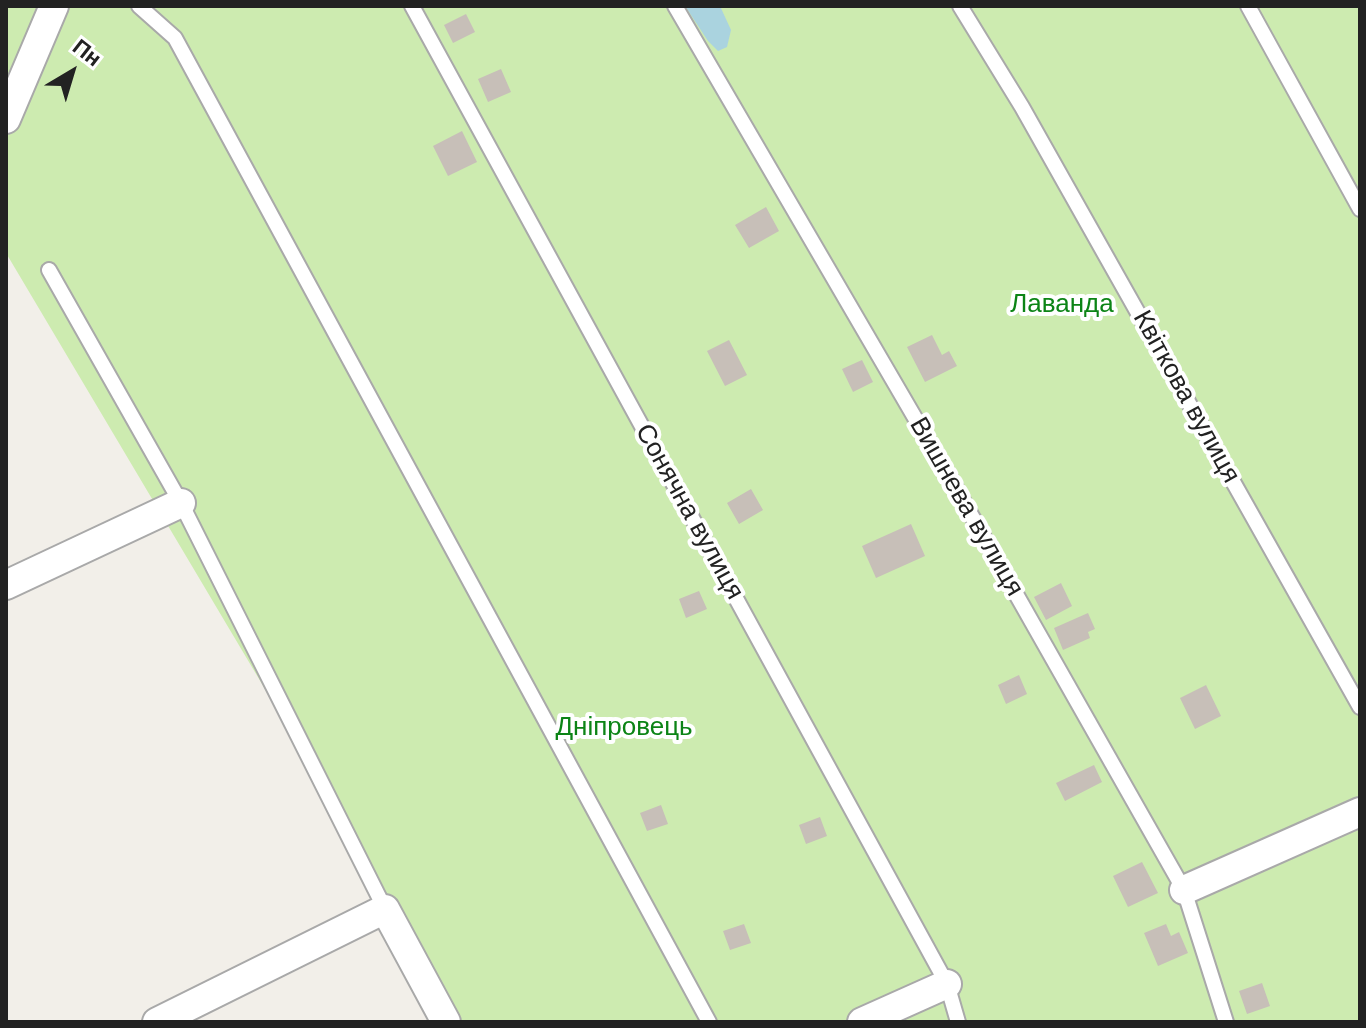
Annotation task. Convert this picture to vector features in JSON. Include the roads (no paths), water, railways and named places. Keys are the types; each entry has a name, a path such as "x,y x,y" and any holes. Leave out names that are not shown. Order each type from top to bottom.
{"street":[{"path":"6,119 54,6"},
{"path":"6,585 181,503"},
{"path":"1184,890 1360,812"},
{"path":"157,1022 385,909 446,1022"},
{"path":"862,1022 947,984"}],"lane":[{"path":"139,6 175,38 709,1022"},
{"name":"Сонячна вулиця","path":"412,6 947,984 958,1022"},
{"name":"Вишнева вулиця","path":"675,6 965,503 1184,890 1226,1022"},
{"name":"Квіткова вулиця","path":"960,6 1022,107 1360,707"},
{"path":"1248,6 1360,209"},
{"path":"49,270 181,503 385,909"}],"water":[{"path":"685,6 720,6 731,30 727,47 718,51"}],"park label":[{"name":"Лаванда","path":"1062,305"},
{"name":"Дніпровець","path":"624,728"}]}
